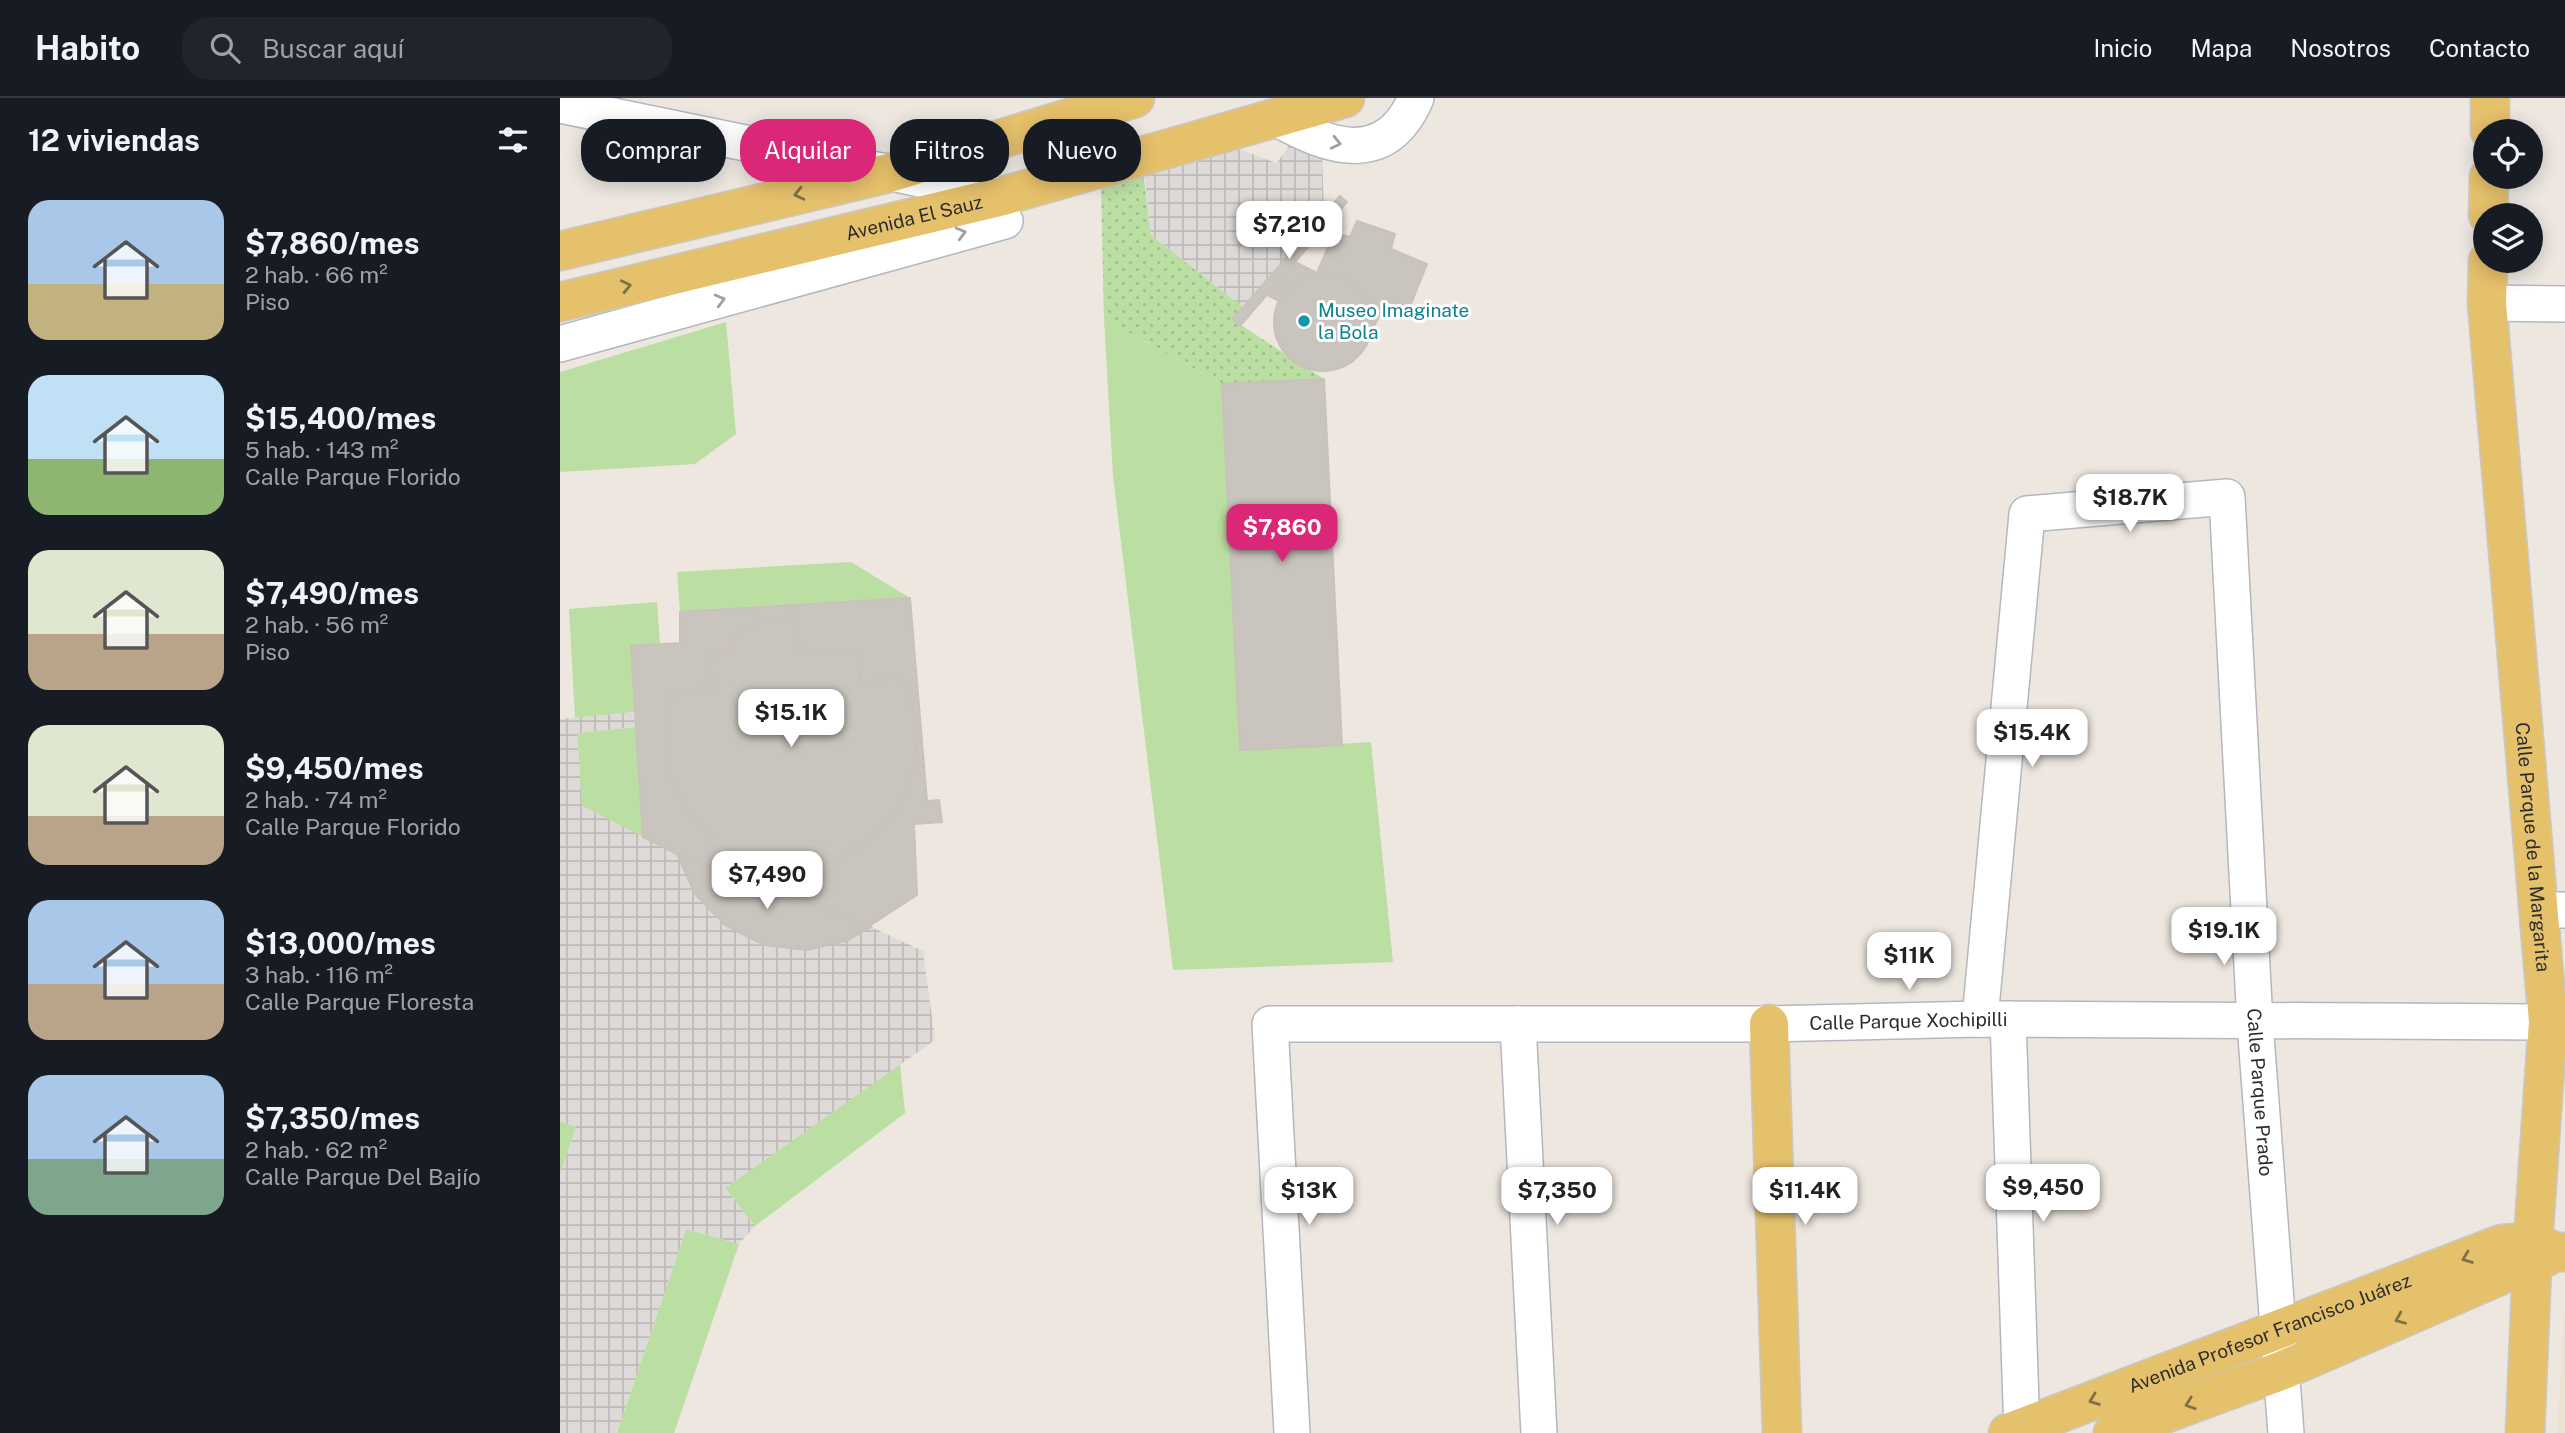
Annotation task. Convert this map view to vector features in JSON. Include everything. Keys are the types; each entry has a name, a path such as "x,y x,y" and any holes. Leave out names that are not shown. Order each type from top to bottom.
{"main road":[{"path":"560,251 889,173 1135,98"},
{"name":"Avenida El Sauz","path":"560,302 1004,208 1274,117 1345,98"},
{"path":"2490,98 2490,119"},
{"name":"Calle Parque de la Margarita","path":"2488,273 2487,303 2552,910 2546,1253 2525,1433"},
{"path":"1769,1024 1782,1433"},
{"name":"Avenida Profesor Francisco Juárez","path":"2018,1431 2502,1244 2546,1253"},
{"name":"Avenida Profesor Francisco Juárez","path":"2113,1433 2283,1370 2546,1253"}],"street":[{"path":"1274,117 1305,134 1356,147 1393,134 1407,118 1416,98"},
{"path":"560,105 889,173 1004,208"},
{"path":"560,344 1004,208"},
{"path":"2487,303 2565,304"},
{"name":"Calle Parque Prado","path":"1994,1019 2027,514 2227,497 2255,1023 2286,1433"},
{"path":"1994,1019 2018,1431"},
{"name":"Calle Parque Xochipilli","path":"1292,1433 1270,1024 1769,1024 1994,1019 2255,1023 2548,1022"},
{"path":"1518,1024 1539,1433"}],"shaded area":[{"path":"1294,138 1322,152 1324,215 1243,307 1151,235 1144,172 1230,146 1277,163"},
{"path":"635,712 636,727 577,733 582,806 677,854 695,894 725,925 764,945 806,950 846,941 871,927 923,951 935,1040 725,1188 755,1226 739,1244 686,1229 617,1433 560,1433 560,1174 576,1127 560,1121 560,719"},
{"path":"2565,1306 2565,1433 2557,1433"}],"green space":[{"path":"1141,173 1151,235 1243,307 1233,320 1324,379 1222,384 1104,319 1101,183 1141,182"},
{"path":"1104,319 1222,384 1240,750 1371,742 1393,962 1173,970 1113,476"},
{"path":"726,322 736,434 695,464 560,472 560,372"},
{"path":"851,562 910,598 680,612 677,572"},
{"path":"657,602 660,644 632,646 635,712 575,718 569,609"},
{"path":"636,727 643,837 582,806 577,733"},
{"path":"900,1064 905,1113 755,1226 725,1188"},
{"path":"560,1121 576,1127 560,1174"},
{"path":"686,1229 739,1244 674,1433 617,1433"}],"building":[{"path":"1340,196 1347,202 1240,326 1233,319"},
{"path":"1357,221 1395,234 1391,249 1427,264 1409,309 1386,301 1363,350 1352,362 1337,369 1321,371 1305,367 1291,359 1281,347 1275,316 1279,301 1267,295 1295,262 1317,273 1334,233 1350,237"},
{"path":"1323,273 1342,277 1357,288 1368,303 1372,322 1368,341 1357,356 1342,367 1323,371 1304,367 1289,356 1278,341 1274,322 1278,303 1289,288 1304,277"},
{"path":"1324,379 1342,745 1240,750 1222,384"},
{"path":"910,598 927,801 939,800 942,822 914,824 917,895 846,941 806,950 764,945 725,925 695,894 677,854 643,837 631,646 680,643 680,612"},
{"path":"797,616 800,652 857,649 861,682 901,678 908,689 918,729 914,770 899,807 872,838 837,859 797,867 754,862 716,843 686,811 668,772 665,729 672,692 712,688 709,656 734,652 734,635 769,618"},
{"path":"677,854 871,927 846,941 806,950 764,945 725,925 695,894"}],"place":[{"name":"Museo Imaginate la Bola","path":"1304,321"}]}
